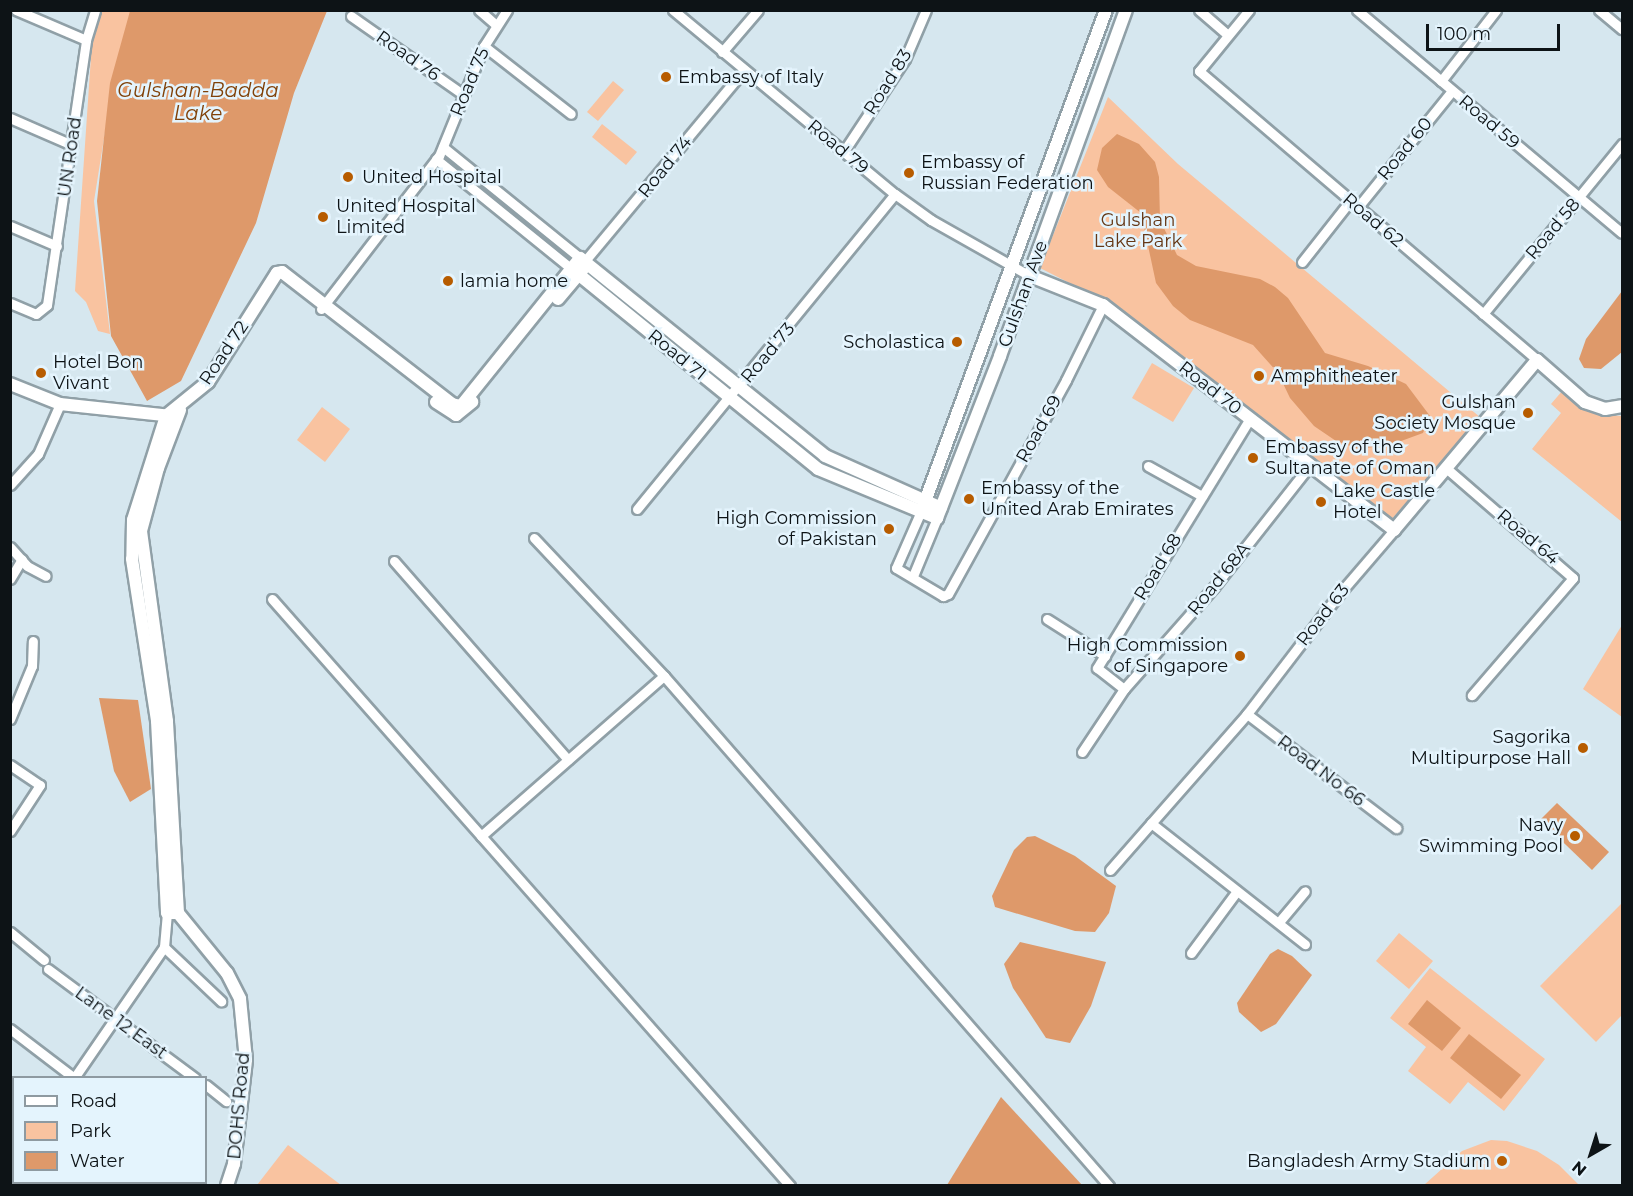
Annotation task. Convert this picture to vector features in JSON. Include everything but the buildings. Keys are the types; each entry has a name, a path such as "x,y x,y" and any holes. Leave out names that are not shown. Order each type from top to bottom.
{"street":[{"path":"15,10 86,40"},
{"name":"UN Road","path":"10,303 36,314 47,305 86,40 95,10"},
{"path":"479,10 495,24"},
{"name":"Road 75","path":"323,307 439,154 484,46 495,24 507,10"},
{"name":"Road 79","path":"673,10 685,14 722,52 894,194 1013,268"},
{"path":"722,52 758,10"},
{"name":"Road 83","path":"844,151 905,59 926,10"},
{"name":"Gulshan Ave","path":"923,506 1013,268 1106,10"},
{"name":"Gulshan Ave","path":"913,576 1029,276 1125,10"},
{"path":"1199,10 1228,35 1249,10"},
{"name":"Road 59","path":"1357,10 1623,233"},
{"path":"1441,81 1496,10"},
{"path":"1599,10 1623,29"},
{"name":"Road 76","path":"351,16 464,96"},
{"name":"Road 62","path":"1228,35 1198,71 1542,364"},
{"path":"484,46 571,114"},
{"name":"Road 74","path":"584,261 744,70"},
{"name":"Road 60","path":"1302,262 1452,91"},
{"path":"10,118 72,145"},
{"name":"Road 58","path":"1483,314 1623,144"},
{"name":"Road 71","path":"439,154 584,261 825,456 938,513"},
{"name":"Road 71","path":"439,154 575,272 819,469 923,506"},
{"name":"Road 73","path":"637,509 739,387 894,194"},
{"path":"10,226 57,246"},
{"name":"Road 72","path":"175,412 214,388 276,282 284,280 323,307 456,415 462,414 584,261"},
{"name":"Road 70","path":"1013,268 1103,305 1394,530"},
{"name":"Road 69","path":"923,506 896,568 944,596 948,594 1103,305"},
{"path":"1542,364 1585,402 1605,409 1623,406"},
{"name":"Road 63","path":"1110,870 1247,714 1340,593 1446,468 1542,364"},
{"path":"10,384 60,404 175,412 133,520 132,559 157,722 172,913 164,947 75,1076"},
{"path":"10,485 38,454 60,404"},
{"name":"Road 68","path":"1105,656 1250,418"},
{"name":"Road 68A","path":"1124,689 1214,587 1310,465"},
{"path":"1148,466 1202,496"},
{"name":"Road 64","path":"1446,468 1573,578 1472,694"},
{"path":"534,538 664,676 1109,1185"},
{"path":"10,547 22,560 46,576"},
{"path":"10,579 22,560"},
{"path":"394,561 568,760"},
{"path":"272,600 790,1185"},
{"path":"1047,619 1105,656 1097,668 1124,689 1082,752"},
{"path":"10,719 32,666 33,641"},
{"path":"481,836 664,676"},
{"name":"Road No 66","path":"1247,714 1396,828"},
{"path":"10,765 40,786 10,831"},
{"path":"1151,824 1305,944"},
{"path":"1191,952 1237,891"},
{"path":"1279,922 1305,891"},
{"name":"DOHS Road","path":"172,913 227,973 240,999 246,1060 234,1164 227,1185"},
{"path":"10,932 44,960"},
{"path":"164,947 175,954 221,1001"},
{"name":"Lane 12 East","path":"48,969 194,1076"},
{"path":"10,1029 73,1076"},
{"path":"207,1086 226,1101"}],"green space":[{"path":"101,11 133,11 113,82 94,201 110,334 98,331 86,302 75,291 92,42"},
{"path":"613,81 624,90 598,121 587,112"},
{"name":"Gulshan Lake Park","path":"1108,97 1178,164 1481,418 1390,521 1105,301 1040,268"},
{"path":"602,124 637,152 626,165 592,137"},
{"path":"1152,363 1194,388 1173,422 1132,398"},
{"path":"1563,390 1583,409 1595,414 1622,416 1622,522 1532,449 1561,413 1551,404"},
{"path":"322,407 350,429 325,462 297,440"},
{"path":"1622,625 1622,717 1583,689"},
{"path":"1622,903 1622,1015 1596,1042 1540,986"},
{"path":"1399,933 1433,961 1409,989 1376,961"},
{"path":"1430,968 1545,1059 1504,1111 1468,1082 1450,1104 1408,1071 1426,1047 1390,1018"},
{"name":"Bangladesh Army Stadium","path":"1491,1140 1507,1141 1537,1151 1559,1165 1579,1185 1424,1185 1462,1151"},
{"path":"288,1145 341,1185 257,1185"}],"water":[{"name":"Gulshan-Badda Lake","path":"130,11 327,11 294,93 256,223 181,381 147,401 111,336 97,201 110,83"},
{"path":"1117,134 1139,144 1155,162 1159,177 1160,220 1177,255 1196,266 1260,279 1275,287 1288,298 1325,353 1368,366 1406,384 1430,416 1423,433 1393,444 1359,449 1336,441 1314,426 1290,398 1278,373 1253,345 1190,320 1173,306 1156,283 1141,213 1108,187 1097,170 1102,148"},
{"path":"1622,291 1622,352 1601,369 1584,368 1579,359 1586,339"},
{"path":"99,698 138,700 151,789 130,802 114,771"},
{"name":"Navy Swimming Pool","path":"1557,803 1609,852 1592,870 1540,820"},
{"path":"1035,836 1075,856 1116,886 1109,913 1095,932 1075,931 995,907 992,896 1014,850 1027,837"},
{"path":"1020,942 1106,962 1091,1006 1070,1043 1046,1038 1013,988 1004,964"},
{"path":"1278,949 1292,956 1312,975 1276,1024 1261,1032 1239,1012 1237,1003 1270,954"},
{"path":"1427,1000 1461,1028 1442,1051 1408,1024"},
{"path":"1469,1034 1521,1075 1501,1099 1450,1058"},
{"path":"1001,1097 1082,1185 947,1185"}],"place":[{"name":"Embassy of Italy","path":"666,77"},
{"name":"Embassy of Russian Federation","path":"909,173"},
{"name":"United Hospital","path":"348,177"},
{"name":"United Hospital Limited","path":"323,217"},
{"name":"lamia home","path":"448,281"},
{"name":"Scholastica","path":"957,342"},
{"name":"Hotel Bon Vivant","path":"41,373"},
{"name":"Amphitheater","path":"1259,376"},
{"name":"Gulshan Society Mosque","path":"1528,413"},
{"name":"Embassy of the Sultanate of Oman","path":"1253,458"},
{"name":"Embassy of the United Arab Emirates","path":"969,499"},
{"name":"Lake Castle Hotel","path":"1321,502"},
{"name":"High Commission of Pakistan","path":"889,529"},
{"name":"High Commission of Singapore","path":"1240,656"},
{"name":"Sagorika Multipurpose Hall","path":"1583,748"},
{"name":"Navy Swimming Pool","path":"1575,836"},
{"name":"Bangladesh Army Stadium","path":"1502,1161"}]}
